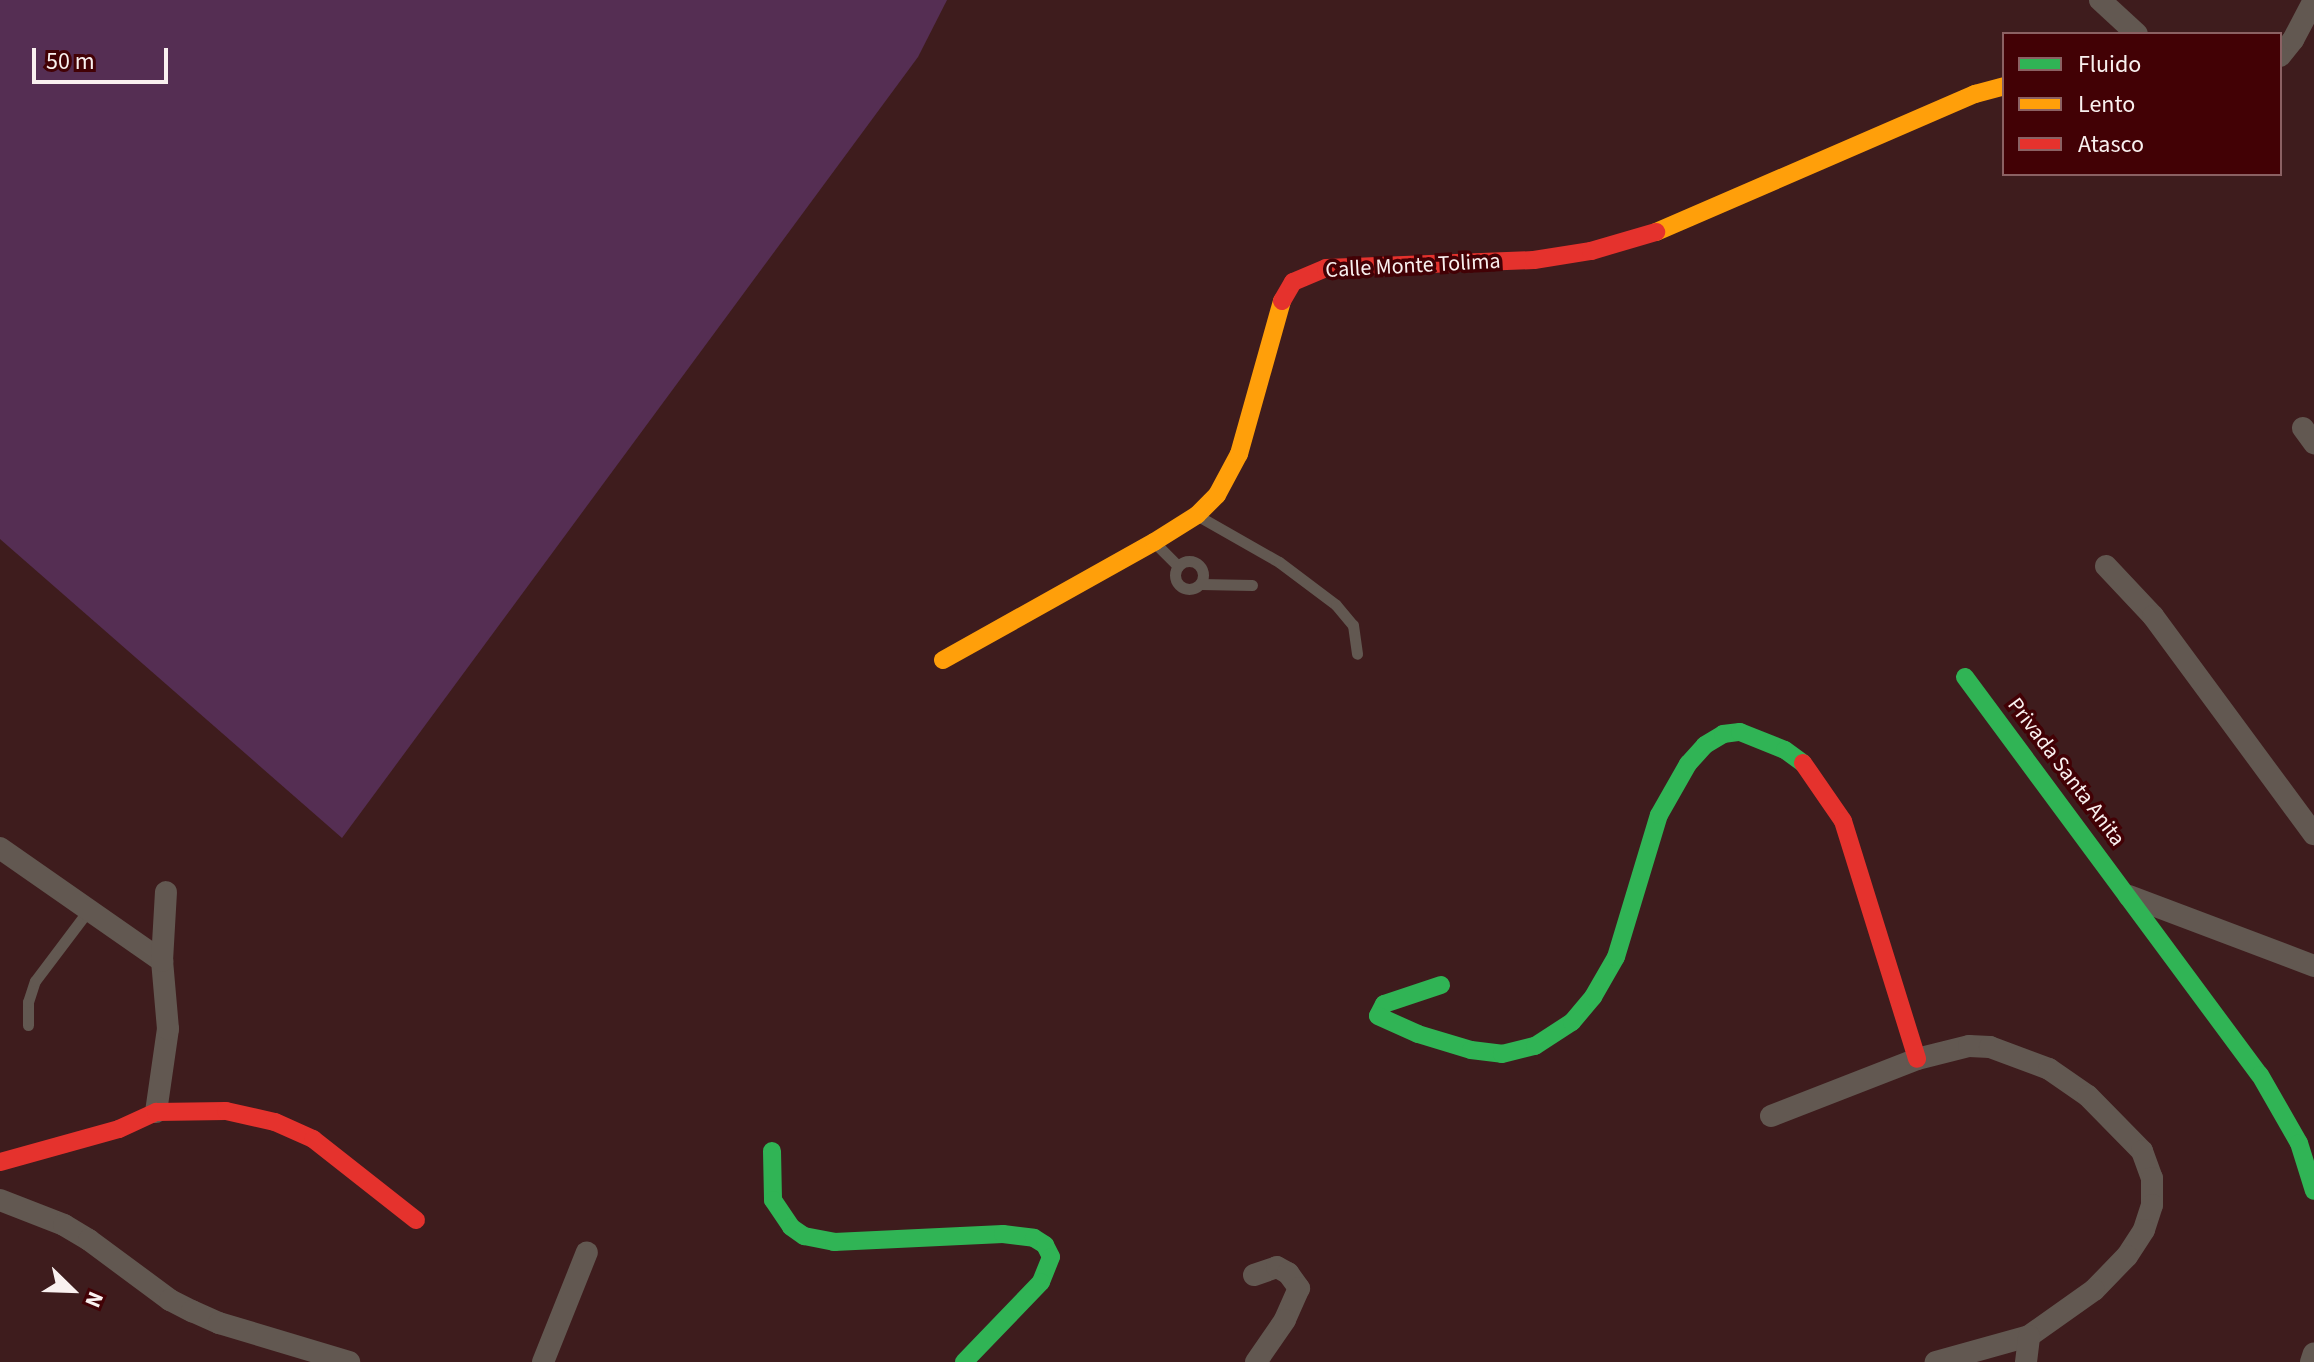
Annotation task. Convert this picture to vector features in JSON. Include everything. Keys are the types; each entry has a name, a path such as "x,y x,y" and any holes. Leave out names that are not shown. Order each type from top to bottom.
{"street":[{"path":"2100,0 2135,32"},
{"path":"2282,54 2293,40 2314,0"},
{"name":"Calle Monte Tolima","path":"943,660 1154,542 1197,515 1217,495 1239,454 1277,310 1293,282 1305,275 1326,268 1534,260 1605,247 1648,235 1975,94 2002,87"},
{"path":"2106,566 2153,616 2314,834"},
{"name":"Privada Santa Anita","path":"1965,677 2129,896 2284,1112 2299,1143 2314,1191"},
{"path":"1441,985 1384,1004 1378,1016 1418,1034 1471,1050 1502,1054 1535,1046 1572,1022 1593,997 1616,957 1648,843 1688,764 1705,745 1723,734 1740,732 1785,750 1808,767 1843,821 1917,1059"},
{"path":"0,848 87,912 162,961"},
{"path":"156,1112 168,1029 162,961 166,892"},
{"path":"2129,896 2314,966"},
{"path":"1771,1116 1917,1059 1969,1046 1990,1047 2022,1056 2088,1096 2142,1151 2152,1178 2152,1205 2144,1230 2127,1256 2094,1290 2029,1336 1936,1362"},
{"path":"0,1162 105,1133 156,1112 226,1111 293,1128 313,1139 416,1220"},
{"path":"772,1151 770,1186 773,1200 791,1227 804,1236 834,1242 1003,1234 1034,1238 1045,1245 1051,1257 1041,1282 964,1362"},
{"path":"0,1200 76,1232 192,1311 219,1323 349,1362"},
{"path":"543,1362 587,1252"},
{"path":"1254,1275 1277,1267 1295,1281 1299,1294 1256,1362"},
{"path":"2026,1362 2029,1336"},
{"path":"2311,1362 2314,1353"}],"lane":[{"path":"1197,515 1317,588 1353,625 1357,654"},
{"path":"1154,542 1178,566"},
{"path":"1190,560 1196,562 1204,572 1201,584 1196,588 1183,588 1175,578 1178,566 1190,560"},
{"path":"1201,584 1252,585"},
{"path":"28,1025 28,1002 35,981 87,912"}],"shaded area":[{"path":"0,0 947,0 918,57 342,838 0,539"}],"traffic: fast":[{"path":"1965,677 2260,1075 2299,1143 2314,1191"},
{"path":"1441,985 1384,1004 1378,1016 1418,1034 1471,1050 1502,1054 1535,1046 1572,1022 1593,997 1616,957 1659,815 1688,764 1705,745 1723,734 1740,732 1785,750 1803,763"},
{"path":"772,1151 773,1200 791,1227 804,1236 834,1242 1003,1234 1034,1238 1045,1245 1051,1257 1041,1282 964,1362"}],"traffic: slow":[{"path":"1656,232 1975,94 2002,87"},
{"path":"943,660 1154,542 1197,515 1217,495 1239,454 1282,301"}],"traffic: jam":[{"path":"1282,301 1293,282 1326,268 1534,260 1591,251 1656,232"},
{"path":"1803,763 1843,821 1917,1059"},
{"path":"0,1162 119,1129 156,1112 226,1111 275,1122 313,1139 416,1220"}]}
